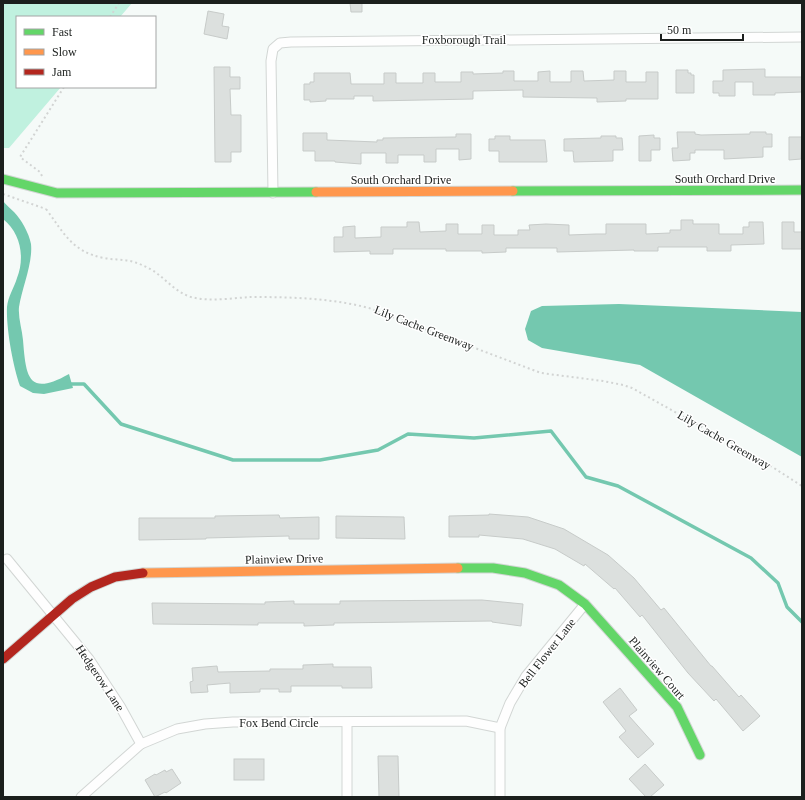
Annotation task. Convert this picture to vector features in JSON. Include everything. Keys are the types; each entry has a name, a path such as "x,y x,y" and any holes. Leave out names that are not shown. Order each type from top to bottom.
{"street":[{"name":"Foxborough Trail","path":"273,193 271,61 273,49 280,43 802,37"},
{"name":"South Orchard Drive","path":"4,179 46,191 81,194 802,190"},
{"name":"Hedgerow Lane","path":"7,559 89,659 120,706 142,744"},
{"name":"Plainview Drive","path":"3,659 72,599 91,587 114,577 142,573 493,568 525,573 559,585 585,604"},
{"name":"Bell Flower Lane","path":"500,797 500,728 510,703 526,676 585,604"},
{"name":"Plainview Court","path":"585,604 677,707 700,755"},
{"name":"Fox Bend Circle","path":"81,797 142,744 176,728 233,722 347,723 466,721 500,728"},
{"path":"347,723 348,797"}],"path":[{"path":"111,16 119,3"},
{"path":"3,194 46,209 46,191 40,172 20,157 63,88"},
{"name":"Lily Cache Greenway","path":"46,209 62,233 76,246 98,256 140,264 157,273 181,293 191,297 205,299 286,297 349,303 369,308 540,373 623,385 632,388 757,458 802,486"}],"shaded area":[{"path":"3,3 132,3 121,16 16,16 16,88 60,88 9,148 3,148"},
{"path":"3,201 22,222 27,231 31,244 27,276 19,307 28,373 32,380 37,383 45,384 69,374 73,388 44,394 33,393 20,386 10,347 7,307 16,282 21,262 21,254 20,246 14,231 3,219"},
{"path":"619,304 802,312 802,457 640,365 542,348 528,340 525,329 531,311 542,306"}],"building":[{"path":"350,3 362,3 362,12 351,12"},
{"path":"208,11 224,14 222,26 229,27 227,39 204,34"},
{"path":"214,67 230,67 230,77 240,77 240,89 230,89 231,115 241,115 241,152 231,152 231,162 215,162"},
{"path":"765,69 765,77 802,77 802,92 775,93 775,95 753,95 753,82 735,82 735,96 719,96 719,93 713,93 713,81 723,81 723,70"},
{"path":"676,70 688,70 688,73 694,75 694,93 676,93"},
{"path":"503,71 514,71 514,81 538,81 538,72 550,71 550,82 571,82 571,71 583,71 584,81 614,80 614,71 626,71 626,82 646,82 646,72 658,72 658,99 626,99 626,101 597,102 597,98 523,97 523,90 473,91 473,99 373,101 373,96 354,96 354,99 326,99 326,101 310,102 310,100 304,100 304,84 314,82 314,73 350,73 351,84 384,84 384,73 396,73 396,83 423,83 423,73 435,73 435,82 461,82 461,72 473,72 473,74 503,73"},
{"path":"677,132 695,132 695,134 701,135 750,134 750,132 766,132 766,134 772,134 772,147 763,147 763,157 724,159 724,150 695,150 695,153 690,153 690,160 673,161 672,148 678,148"},
{"path":"303,133 327,133 327,140 377,142 377,140 383,140 383,138 456,137 456,134 471,134 471,159 459,160 459,149 436,149 436,162 424,162 424,155 398,155 398,163 386,163 386,153 361,153 361,164 335,161 315,161 315,151 303,151"},
{"path":"654,135 654,138 660,138 660,150 651,150 651,161 639,161 639,136"},
{"path":"495,136 510,136 510,140 545,140 547,162 499,162 499,151 489,151 489,139 495,139"},
{"path":"601,136 616,136 616,138 622,138 623,150 613,150 613,161 574,162 573,151 564,151 564,139 601,138"},
{"path":"789,137 802,137 801,159 789,160"},
{"path":"681,220 693,220 693,224 719,224 719,234 743,234 743,227 749,227 749,222 763,222 764,244 731,245 731,251 707,251 707,247 658,247 658,251 634,250 557,252 557,248 506,248 506,252 482,253 482,251 446,251 446,249 393,249 393,254 370,254 370,251 334,252 334,237 343,237 343,227 355,226 355,238 381,237 381,227 407,227 407,222 419,222 420,232 446,231 446,224 458,224 458,234 482,234 482,225 494,225 494,235 518,235 518,230 530,230 529,225 569,225 569,235 606,234 606,224 646,224 646,234 670,233 670,230 681,230"},
{"path":"782,222 794,222 794,232 802,232 802,249 782,249"},
{"path":"489,514 528,517 564,529 608,555 634,578 661,610 664,608 711,666 739,697 741,695 760,716 743,731 716,699 714,701 688,673 642,615 640,617 615,588 614,589 585,564 584,566 555,549 523,539 479,535 479,537 449,537 449,516"},
{"path":"279,515 280,518 319,517 319,539 289,539 289,536 139,540 139,518 215,518 215,516"},
{"path":"336,516 404,517 405,539 336,538"},
{"path":"482,600 523,604 521,626 492,621 334,623 334,625 304,626 304,623 258,623 258,625 153,624 152,603 265,604 265,602 294,601 294,604 340,604 340,601"},
{"path":"333,664 333,667 371,667 372,688 342,688 342,686 291,686 291,692 279,692 279,689 260,689 260,692 230,693 230,683 207,685 208,692 191,693 190,682 193,681 192,668 217,666 218,672 270,671 270,669 303,669 303,665"},
{"path":"620,688 637,710 629,716 654,744 638,758 619,737 626,731 603,702"},
{"path":"378,756 398,756 399,797 379,797"},
{"path":"234,759 264,759 264,780 234,780"},
{"path":"645,764 664,785 650,797 646,797 629,779"},
{"path":"172,769 181,783 166,793 165,792 155,797 145,780 155,774 156,775 165,770 166,772"}],"waterway":[{"path":"67,384 84,384 121,424 233,460 320,460 378,450 408,434 474,438 551,431 586,477 618,486 751,558 778,583 787,607 802,622"}],"traffic: fast":[{"path":"3,179 57,193 316,192"},
{"path":"513,191 802,190"},
{"path":"458,568 493,568 525,573 559,585 585,604 677,707 700,755"}],"traffic: slow":[{"path":"316,192 513,191"},
{"path":"143,573 458,568"}],"traffic: jam":[{"path":"3,659 72,599 91,587 115,577 143,573"}]}
